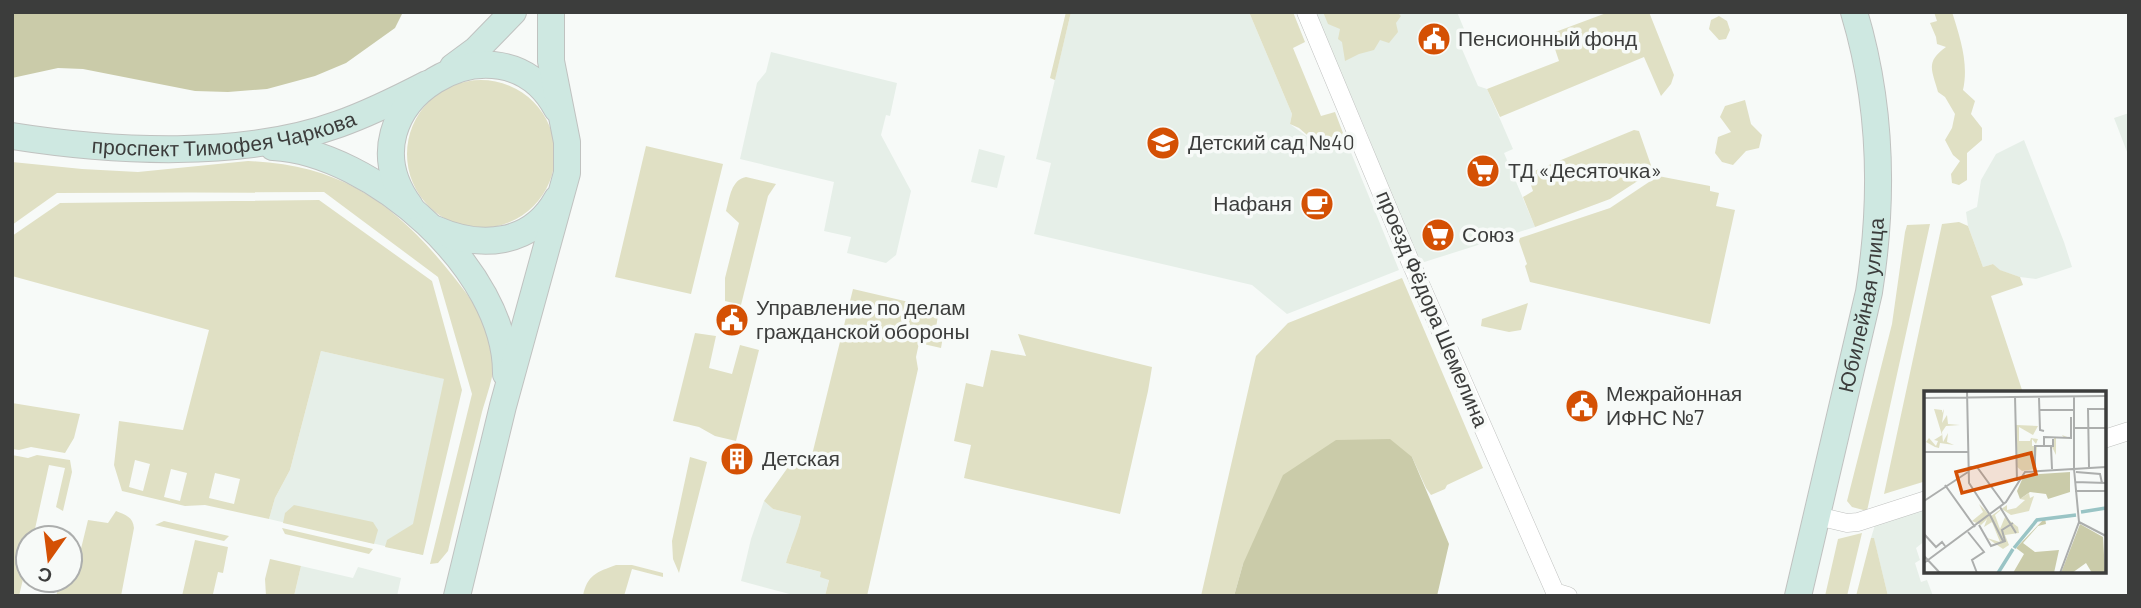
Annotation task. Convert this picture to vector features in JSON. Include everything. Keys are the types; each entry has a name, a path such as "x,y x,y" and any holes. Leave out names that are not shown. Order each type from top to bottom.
{"main road":[{"path":"503,406 506,361 498,324 474,278 398,191 392,170 392,135 398,117 409,102 435,79 476,50 513,12"},
{"path":"457,596 503,406 564,184 568,158 564,123 551,61 551,12"},
{"name":"Юбилейная улица","path":"1798,596 1869,292 1876,247 1879,213 1878,139 1874,101 1854,12"},
{"path":"435,79 485,64 508,67 536,82 548,94 564,123"},
{"name":"проспект Тимофея Чаркова","path":"12,136 119,148 240,145 338,125 395,101 435,79"},
{"path":"240,145 288,148 335,161 356,172 422,219 451,236 470,241 491,242 525,232 552,207 564,184"}],"street":[{"name":"проезд Фёдора Шемелина","path":"1306,12 1407,254 1555,592 1569,596"},
{"path":"2106,438 2129,431"},
{"path":"1817,516 1847,523 1858,522 1924,501"}],"shaded area":[{"name":"Детский сад №40","path":"1071,12 1249,12 1292,114 1290,124 1320,146 1343,133 1399,270 1287,314 1252,285 1034,234 1051,163 1036,159"},
{"path":"1315,12 1457,12 1467,36 1458,40 1478,86 1487,89 1513,149 1504,153 1535,227 1418,264 1367,133"},
{"path":"771,52 897,83 890,116 886,115 881,135 911,191 896,255 886,263 847,253 851,237 824,231 834,182 740,159 757,83 766,72"},
{"path":"2129,113 2129,157 2114,118"},
{"path":"2024,140 2072,267 2036,279 1999,270 1993,264 1983,267 1968,226 1966,212 1977,207 1981,180 1996,154"},
{"path":"979,149 1005,156 997,188 971,182"},
{"path":"321,351 445,379 423,555 269,519 275,498 290,470"},
{"path":"764,501 773,509 801,516 786,563 821,572 829,579 825,596 797,596 741,581"},
{"path":"1924,509 1924,542 1916,548 1920,560 1915,563 1921,582 1927,580 1933,596 1888,596 1874,539 1871,538 1875,525"},
{"path":"301,566 353,578 358,567 401,578 397,596 294,596"}],"green space":[{"path":"12,12 403,12 395,28 346,63 315,76 267,89 228,92 195,91 83,69 58,68 12,78"},
{"path":"1066,12 1071,12 1055,80 1050,78"},
{"path":"1249,12 1293,12 1305,42 1293,48 1321,116 1335,112 1343,133 1320,146 1290,124 1292,114"},
{"path":"1323,12 1397,12 1401,16 1396,23 1398,32 1389,43 1380,40 1374,50 1345,61 1342,42 1338,39 1340,29 1328,24"},
{"path":"1609,12 1649,12 1674,75 1671,84 1661,96 1644,57 1500,117 1487,89 1559,61 1550,34"},
{"path":"1934,12 1952,12 1964,60 1963,90 1975,101 1971,114 1982,128 1982,140 1967,153 1967,180 1959,185 1952,183 1951,174 1960,161 1953,155 1945,140 1952,128 1955,114 1945,97 1938,92 1932,72 1935,57 1946,47 1937,44 1930,23 1937,21"},
{"path":"1719,16 1727,21 1730,30 1726,39 1719,40 1709,29 1711,20"},
{"path":"481,80 509,86 533,102 549,126 555,154 549,182 533,206 509,222 481,228 453,222 429,206 413,182 407,154 413,126 429,102 453,86"},
{"path":"1745,100 1751,124 1762,135 1759,148 1746,151 1733,165 1722,162 1715,153 1718,137 1731,132 1720,117 1725,106"},
{"path":"1634,130 1639,131 1653,171 1610,199 1535,227 1523,197 1533,191 1527,174"},
{"path":"646,146 723,164 691,294 615,277"},
{"path":"248,161 312,170 364,193 387,209 410,228 453,276 474,305 490,336 494,360 490,386 448,551 438,563 430,564 472,394 438,277 324,192 57,193 12,225 12,162 138,172"},
{"path":"1658,176 1710,186 1710,191 1719,193 1716,206 1735,210 1710,324 1530,282 1520,238 1610,208"},
{"path":"746,177 776,184 768,196 741,305 725,301 725,278 739,223 726,211 734,185"},
{"path":"319,200 432,281 462,390 423,555 385,547 387,540 413,524 444,379 321,351 290,470 275,498 269,519 205,505 185,506 122,491 114,465 119,421 183,430 209,330 12,276 12,236 60,203","holes":["135,460 150,464 143,491 129,487","171,469 187,473 180,501 164,497","215,473 240,479 234,504 209,498"]},
{"path":"1959,222 1968,226 1983,267 1993,264 2000,270 2020,277 2023,285 1991,296 2022,391 1924,391 1924,482 1884,494 1942,224"},
{"path":"1930,224 1867,511 1852,507 1847,501 1892,324 1905,232 1907,225"},
{"path":"1402,278 1483,468 1431,495 1412,457 1243,564 1234,596 1201,596 1256,356 1288,323"},
{"path":"853,289 939,309 936,328 944,331 941,348 919,343 916,357 918,369 867,596 825,596 829,580 820,577 821,572 786,563 801,516 773,509 764,501 791,463 809,467"},
{"path":"1528,303 1521,330 1509,332 1481,326 1482,319"},
{"path":"695,333 716,336 709,368 732,374 740,345 759,350 736,441 715,436 699,427 673,421"},
{"path":"1018,334 1152,367 1120,514 964,478 971,445 954,441 966,383 983,387 991,350 1026,356"},
{"path":"12,403 80,414 74,438 65,453 31,447 12,449"},
{"path":"1390,439 1412,457 1449,544 1437,596 1234,596 1243,564 1283,475 1336,440"},
{"path":"12,455 28,458 37,455 70,460 72,472 63,511 56,507 65,468 49,465 36,524 14,524 14,594 19,594 12,596"},
{"path":"690,457 707,462 679,573 673,559 672,541"},
{"path":"294,505 373,522 378,530 374,544 283,523 285,513"},
{"path":"116,511 131,519 134,528 121,596 56,596 84,594 84,536 88,520 108,523"},
{"path":"164,521 229,536 224,541 155,525"},
{"path":"282,528 373,549 369,554 285,534"},
{"path":"1862,533 1847,596 1825,596 1838,539"},
{"path":"1871,538 1874,538 1888,596 1856,596"},
{"path":"195,540 228,547 223,573 218,572 213,594 219,596 182,596"},
{"path":"270,559 301,566 294,596 266,596 265,579"},
{"path":"616,565 632,565 663,573 663,577 632,569 624,596 583,596 587,583 594,575"}],"place":[{"name":"Пенсионный фонд","path":"1434,39"},
{"name":"Детский сад №40","path":"1163,143"},
{"name":"ТД «Десяточка»","path":"1483,171"},
{"name":"Нафаня","path":"1317,204"},
{"name":"Союз","path":"1438,235"},
{"name":"Управление по делам гражданской обороны","path":"732,320"},
{"name":"Межрайонная ИФНС №7","path":"1582,406"},
{"name":"Детская","path":"737,459"}]}
